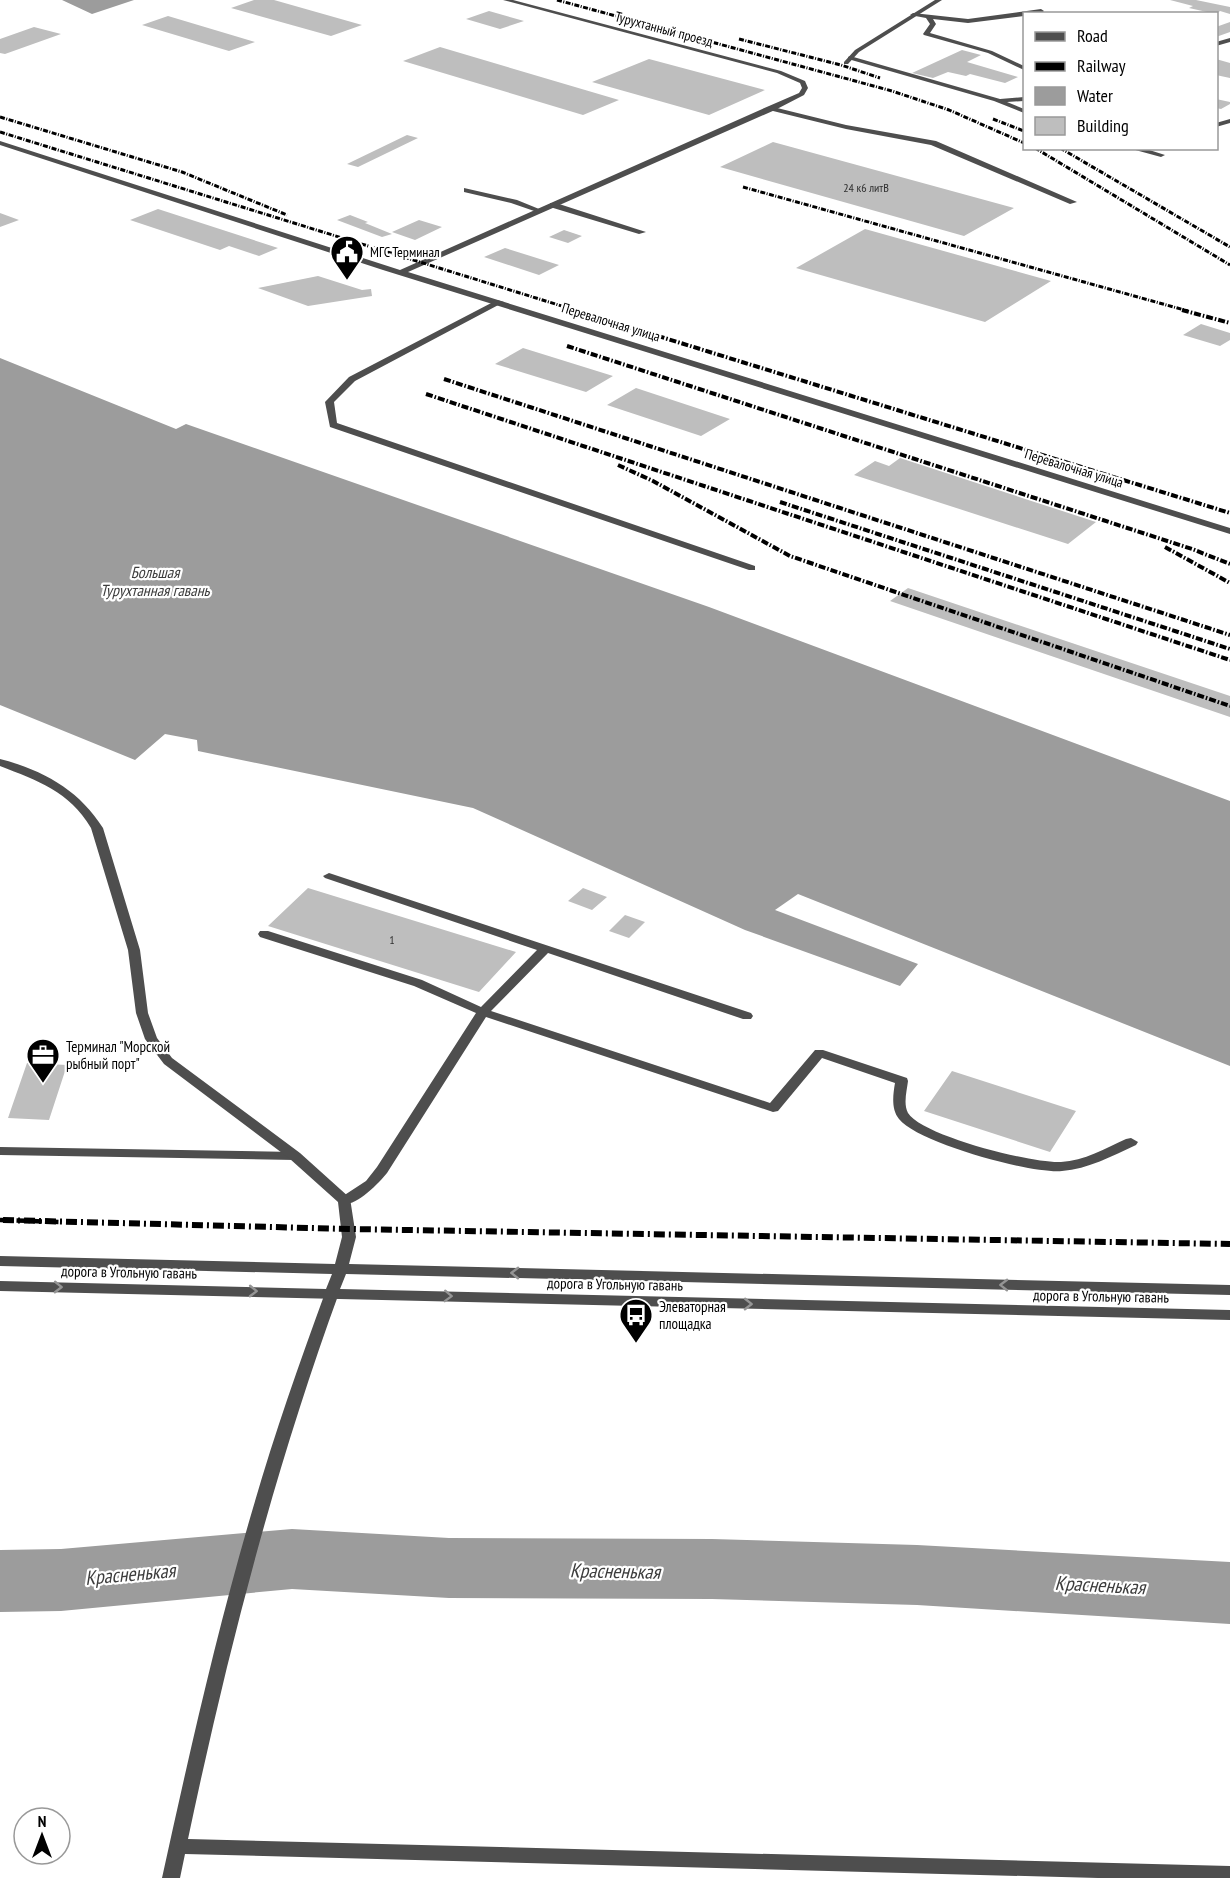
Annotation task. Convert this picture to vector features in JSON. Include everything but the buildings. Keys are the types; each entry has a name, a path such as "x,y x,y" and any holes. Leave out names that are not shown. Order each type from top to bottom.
{"street":[{"name":"Турухтанный проезд","path":"506,0 779,72 803,82 805,87 802,94 772,108"},
{"path":"939,0 857,51 848,60 996,100 1023,111"},
{"path":"1036,12 1041,11"},
{"path":"913,15 968,21 1023,14"},
{"path":"928,17 933,24 926,34 990,52 1023,68"},
{"path":"996,100 1023,99"},
{"path":"401,272 772,108 846,127 933,143 1073,202"},
{"name":"Перевалочная улица","path":"0,143 401,272 1230,531"},
{"path":"1140,150 1161,155"},
{"path":"467,190 528,205 540,211"},
{"path":"553,205 642,232"},
{"path":"500,302 352,379 329,402 333,425 752,568"},
{"path":"0,762 54,784 77,798 89,812 97,828 134,950 142,1012 151,1040 168,1061 295,1155 345,1201 349,1237 341,1269 308,1356 262,1496 171,1878"},
{"path":"329,876 747,1016"},
{"path":"264,934 418,983 483,1012 773,1108 819,1053 902,1081 899,1100 904,1116 919,1128 1018,1163 1053,1167 1079,1164 1131,1142"},
{"path":"345,1201 371,1184 382,1170 483,1012 545,950"},
{"path":"0,1151 295,1155"},
{"name":"дорога в Угольную гавань","path":"0,1261 1230,1290"},
{"name":"дорога в Угольную гавань","path":"0,1286 1230,1315"},
{"path":"177,1846 1230,1875"}],"water":[{"path":"62,0 134,0 92,14"},
{"name":"Большая Турухтанная гавань","path":"0,358 176,429 186,424 709,607 1230,801 1230,1066 798,894 775,910 918,964 900,986 745,930 473,808 198,751 197,740 165,734 135,760 0,705"}],"waterway":[{"name":"Красненькая","path":"0,1581 61,1580 292,1559 449,1568 712,1569 917,1575 1230,1593"}],"railway":[{"path":"557,0 892,91 949,110 1023,143"},
{"path":"739,39 841,65 880,78"},
{"path":"0,117 182,172 287,215"},
{"path":"993,119 1023,131"},
{"path":"0,132 578,311"},
{"path":"1038,150 1230,265"},
{"path":"1063,150 1230,247"},
{"path":"743,187 1188,311"},
{"path":"574,310 1230,513"},
{"path":"1182,310 1230,323"},
{"path":"567,346 1192,549 1230,564"},
{"path":"444,379 1230,635"},
{"path":"426,394 1230,660"},
{"path":"618,465 653,481 790,556 1230,706"},
{"path":"780,502 1230,649"},
{"path":"1165,547 1230,583"},
{"path":"0,1220 61,1222"},
{"path":"3,1220 349,1229 1230,1244"}],"place":[{"name":"МГС Терминал","path":"347,281"},
{"name":"Терминал \"Морской рыбный порт\"","path":"43,1084"},
{"name":"Элеваторная площадка","path":"636,1344"}]}
